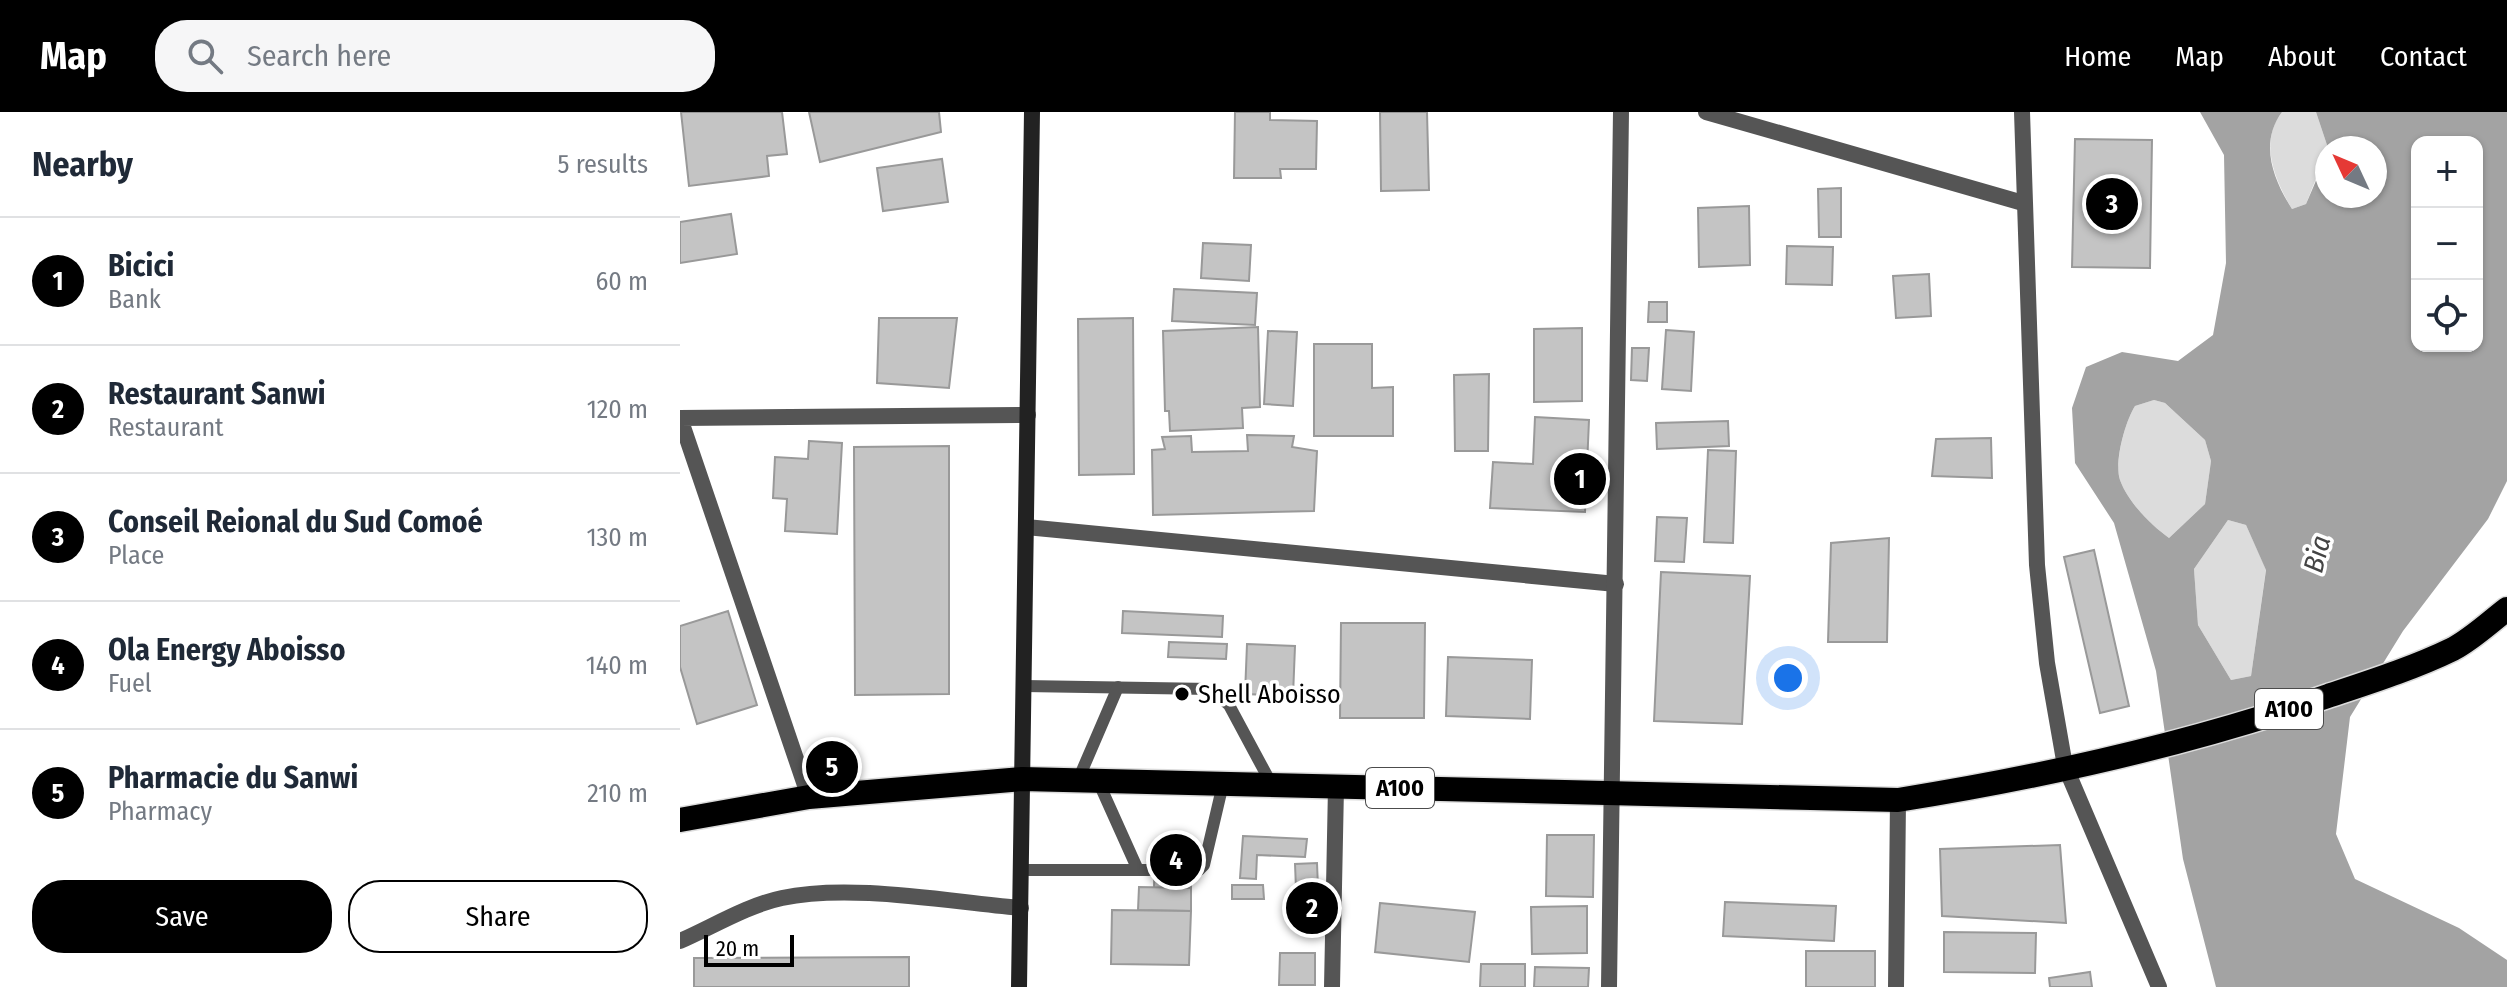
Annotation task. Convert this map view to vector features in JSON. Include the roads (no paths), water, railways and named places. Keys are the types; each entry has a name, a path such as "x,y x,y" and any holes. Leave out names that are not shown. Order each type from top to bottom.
{"highway":[{"name":"A100","path":"680,820 809,797 1022,779 1898,800 1986,786 2220,731 2303,705 2455,648 2507,609"}],"main road":[{"path":"1019,987 1032,112"}],"street":[{"path":"1609,987 1621,112"},
{"path":"1706,112 2023,203"},
{"path":"2022,112 2037,565 2047,663 2065,766 2159,987"},
{"path":"809,797 680,418 1028,415"},
{"path":"1026,527 1616,584"},
{"path":"1332,987 1336,787"},
{"path":"1896,987 1898,800"},
{"path":"680,941 779,899 810,894 841,893 1021,908"}],"lane":[{"path":"1024,686 1211,689 1229,705 1272,785"},
{"path":"1021,870 1143,870 1088,781 1118,687"},
{"path":"1199,870 1204,865 1223,784"}],"water":[{"name":"Bia","path":"2200,112 2282,112 2271,136 2271,161 2279,186 2292,209 2306,204 2315,183 2315,208 2387,208 2387,136 2324,136 2316,112 2507,112 2507,481 2488,519 2403,631 2350,717 2336,834 2355,879 2459,928 2507,960 2507,987 2216,987 2183,859 2156,671 2114,523 2075,463 2072,408 2086,367 2122,352 2178,361 2213,335 2226,263 2224,155","holes":["2154,400 2165,403 2205,440 2211,461 2205,504 2169,538 2128,497 2120,480 2118,463 2135,406","2228,520 2246,525 2266,570 2251,676 2231,680 2198,625 2194,569"]}],"place":[{"name":"Conseil Reional du Sud Comoé","path":"2112,204"},
{"name":"Bicici","path":"1580,479"},
{"name":"Shell Aboisso","path":"1182,694"},
{"name":"Pharmacie du Sanwi","path":"832,767"},
{"name":"Ola Energy Aboisso","path":"1176,860"},
{"name":"Restaurant Sanwi","path":"1312,908"}]}
